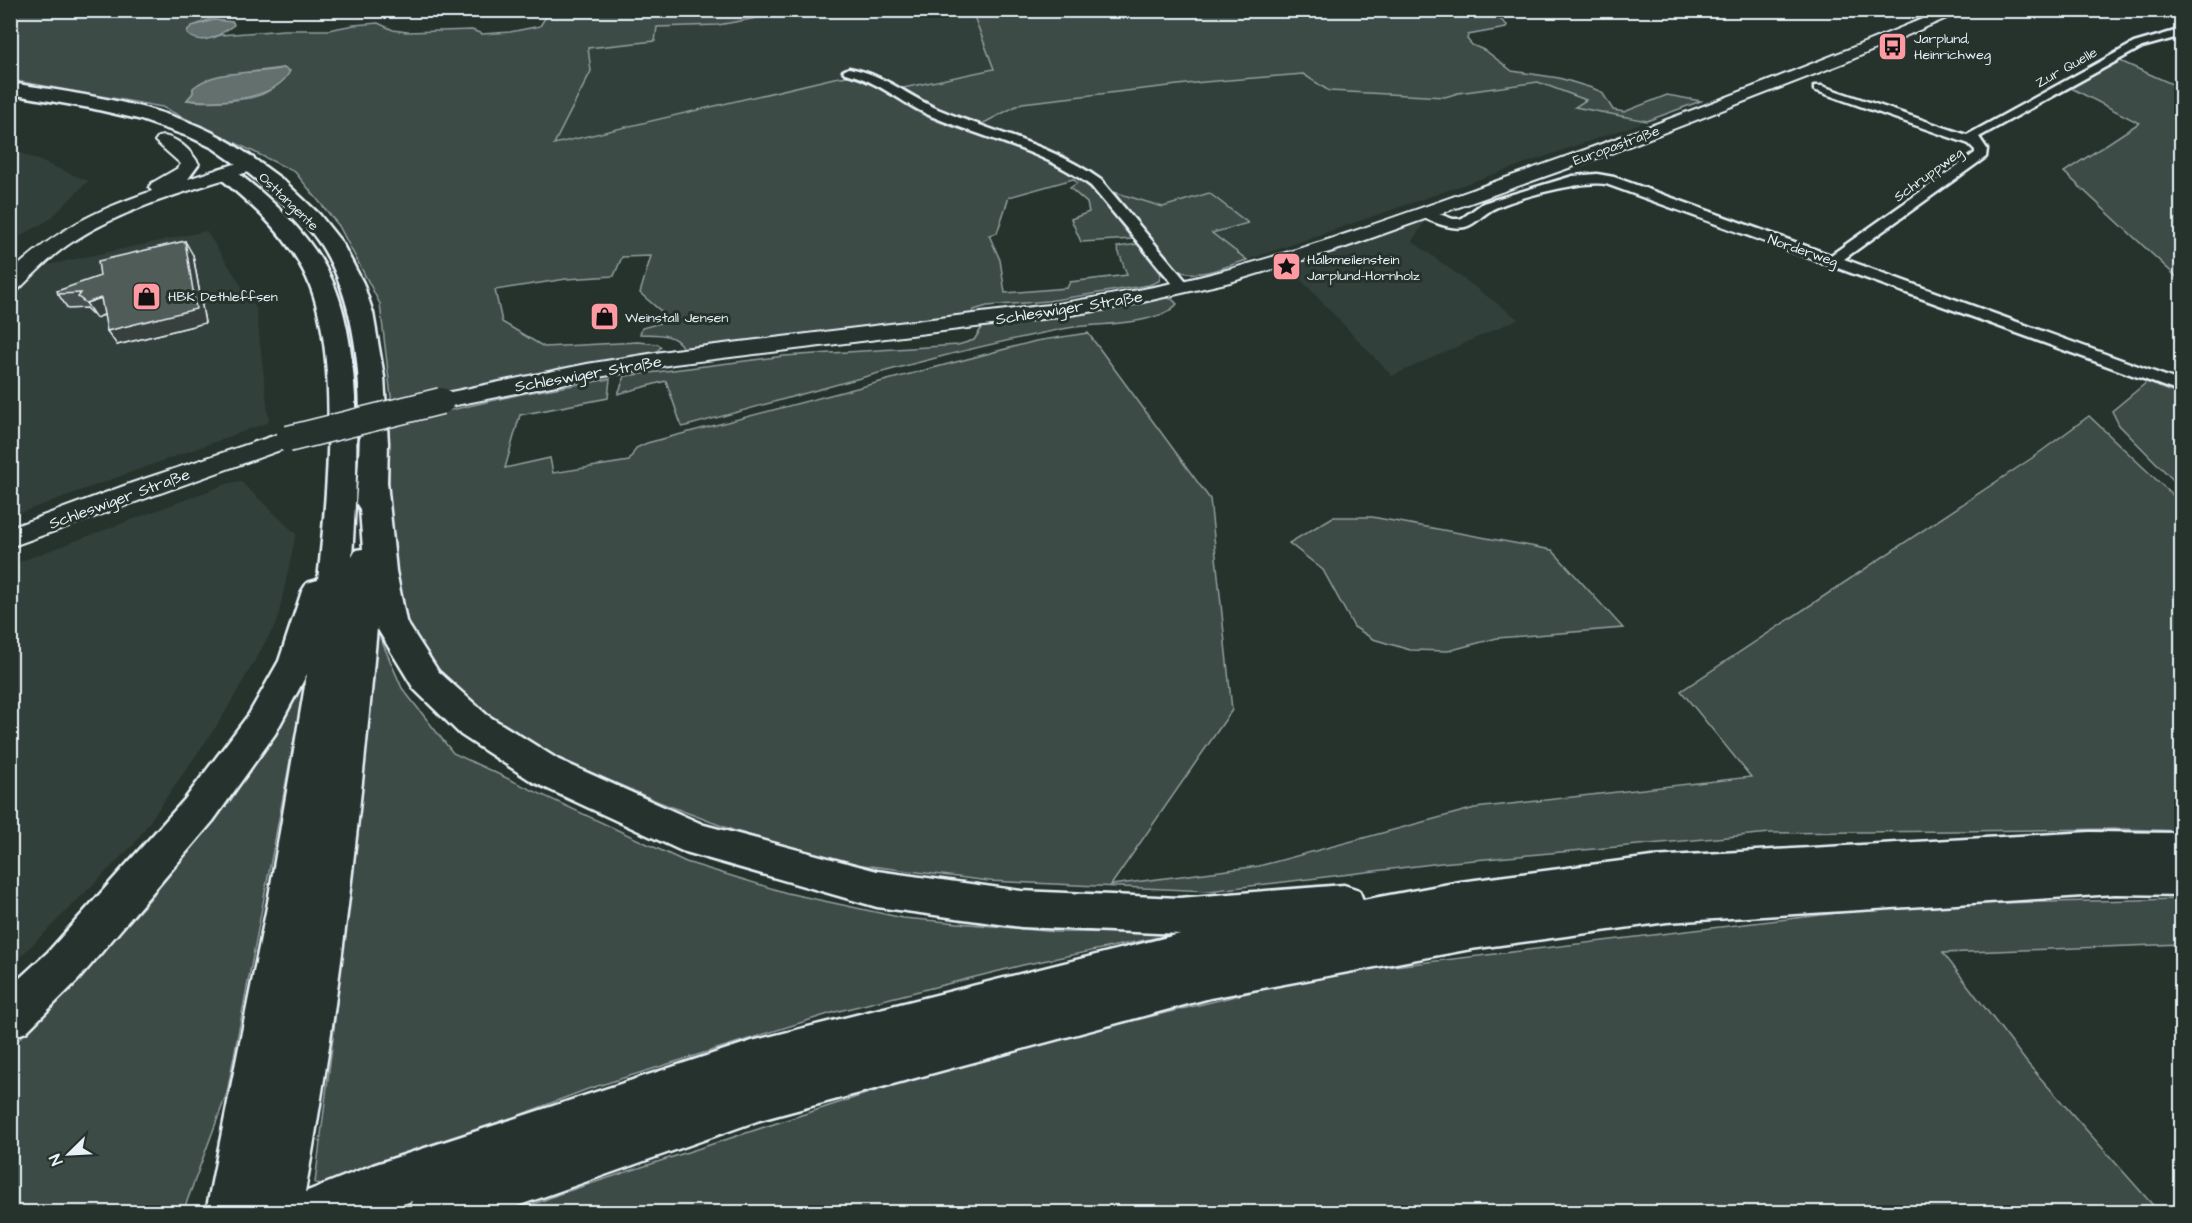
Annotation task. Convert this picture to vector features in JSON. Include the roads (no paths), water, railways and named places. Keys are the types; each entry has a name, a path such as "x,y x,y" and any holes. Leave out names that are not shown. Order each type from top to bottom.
{"main road":[{"name":"Europastraße","path":"1269,265 1425,213 1745,98 1958,10"},
{"name":"Osttangente","path":"10,88 80,101 154,119 220,144 233,166"},
{"name":"Osttangente","path":"10,98 80,112 233,166 278,188 324,235 338,255 351,281 361,312 372,396 357,488"},
{"path":"159,187 178,177 187,170 190,164 185,156 164,141"},
{"path":"10,266 52,233 84,215 159,187 233,166"},
{"path":"10,285 39,258 69,235 102,218 233,166"},
{"name":"Schleswiger Straße","path":"10,538 142,489 288,439 441,401 675,357 968,324 1099,304 1183,287 1269,265"},
{"path":"357,488 381,571 390,622 426,680 474,725 546,771 696,839 877,889 1021,909 1179,916 1396,900 1460,900"},
{"path":"10,1017 63,966 199,810 262,724 296,661 357,488"},
{"path":"277,1212 294,1125 348,738 357,488"},
{"path":"231,1212 314,747 330,620 357,488"},
{"path":"317,1212 373,1190 752,1062 1194,950 1460,900 1652,874 2090,849 2181,850"},
{"path":"432,1212 760,1097 1210,978 1472,930 1667,904 2115,877 2181,878"}],"street":[{"path":"2171,10 2181,13"},
{"name":"Zur Quelle","path":"1973,141 1972,136 1978,132 2138,45 2181,32"},
{"path":"849,71 874,77 911,101 935,113 1037,148 1081,171 1096,183 1183,287"},
{"name":"Schruppweg","path":"1818,88 1973,141 1981,149 1982,154 1833,261"},
{"name":"Norderweg","path":"1425,213 1451,223 1464,223 1488,206 1578,179 1597,178 2127,366 2181,388"}],"place":[{"name":"Jarplund, Heinrichweg","path":"1893,46"},
{"name":"Halbmeilenstein Jarplund-Hornholz","path":"1286,267"},
{"name":"HBK Dethleffsen","path":"147,296"},
{"name":"Weinstall Jensen","path":"604,317"}]}
